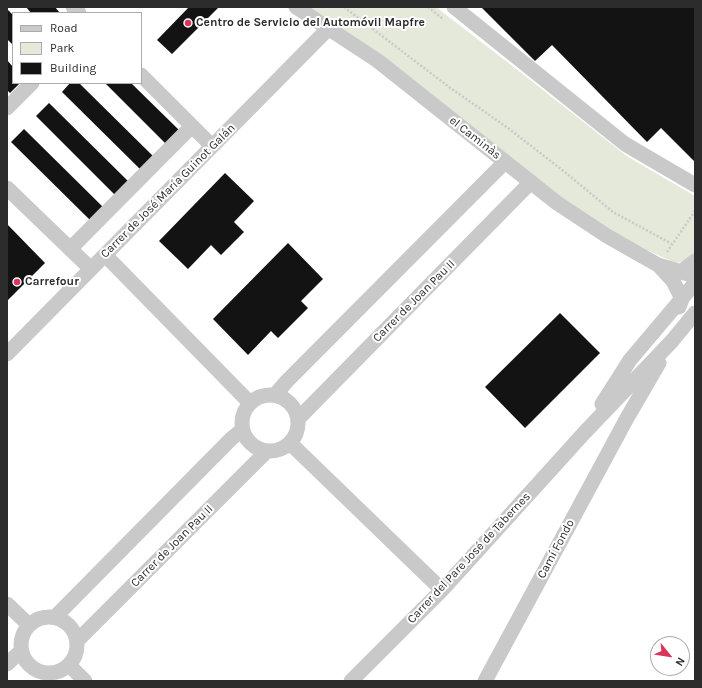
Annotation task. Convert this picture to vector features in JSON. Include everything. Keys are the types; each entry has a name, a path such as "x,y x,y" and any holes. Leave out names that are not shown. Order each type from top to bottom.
{"street":[{"name":"el Caminàs","path":"296,7 378,61 557,203 607,236 658,265 688,274 695,261"},
{"path":"454,7 625,144 695,185"},
{"name":"Carrer de José María Guinot Galán","path":"7,354 328,29"},
{"path":"142,76 212,146"},
{"path":"7,108 31,84"},
{"path":"70,249 192,126"},
{"path":"275,395 287,381 505,162"},
{"name":"Carrer de Joan Pau II","path":"298,419 531,182"},
{"path":"7,188 91,269"},
{"path":"105,255 250,403"},
{"name":"el Caminàs","path":"658,265 673,281 682,299"},
{"name":"Carrer del Pare José de Tabernes","path":"585,432 630,360 695,283"},
{"name":"Camí Fondo","path":"627,418 627,387 636,366 676,318 682,299"},
{"name":"Carrer del Pare José de Tabernes","path":"351,681 442,590 606,409 672,341 695,313"},
{"name":"Camí Fondo","path":"485,681 627,418 672,341"},
{"path":"275,395 283,398 295,409 298,419 297,432 290,444 279,450 266,452 258,449 246,439 242,430 242,416 250,403 262,396 275,395"},
{"path":"606,409 627,418"},
{"path":"55,618 242,430"},
{"path":"290,444 442,590"},
{"name":"Carrer de Joan Pau II","path":"77,641 266,452"},
{"path":"7,604 29,625"},
{"path":"41,618 55,618 62,620 70,626 74,632 77,641 76,654 69,666 58,673 42,677 24,660 21,651 22,637 29,625 41,618"},
{"path":"7,664 21,651"},
{"path":"69,666 85,681"}],"path":[{"path":"344,7 449,87 508,128 613,212 672,244"},
{"path":"658,265 695,211"}],"green space":[{"path":"309,7 436,7 628,157 695,196 695,257 689,261 675,263 605,228 565,200"}],"building":[{"path":"26,7 55,7 59,12 30,12"},
{"name":"Centro de Servicio del Automóvil Mapfre","path":"189,7 219,7 172,54 157,40"},
{"path":"481,7 695,7 695,162 661,128 647,142 552,45 535,61"},
{"path":"7,9 12,14 12,44 7,39"},
{"path":"7,60 12,66 12,84 19,84 10,93 7,90"},
{"path":"69,84 80,84 155,158 142,171 62,92"},
{"path":"106,84 132,84 179,130 166,144"},
{"path":"49,103 129,182 115,195 36,116"},
{"path":"24,129 104,208 91,221 11,142"},
{"path":"225,173 254,201 234,222 244,232 221,255 211,245 188,269 159,241"},
{"name":"Carrefour","path":"7,224 45,263 7,301"},
{"path":"288,243 323,279 301,301 308,308 278,338 271,331 248,355 213,319"},
{"path":"560,313 600,353 525,428 485,387"}],"place":[{"name":"Centro de Servicio del Automóvil Mapfre","path":"188,23"},
{"name":"Carrefour","path":"17,282"}]}
